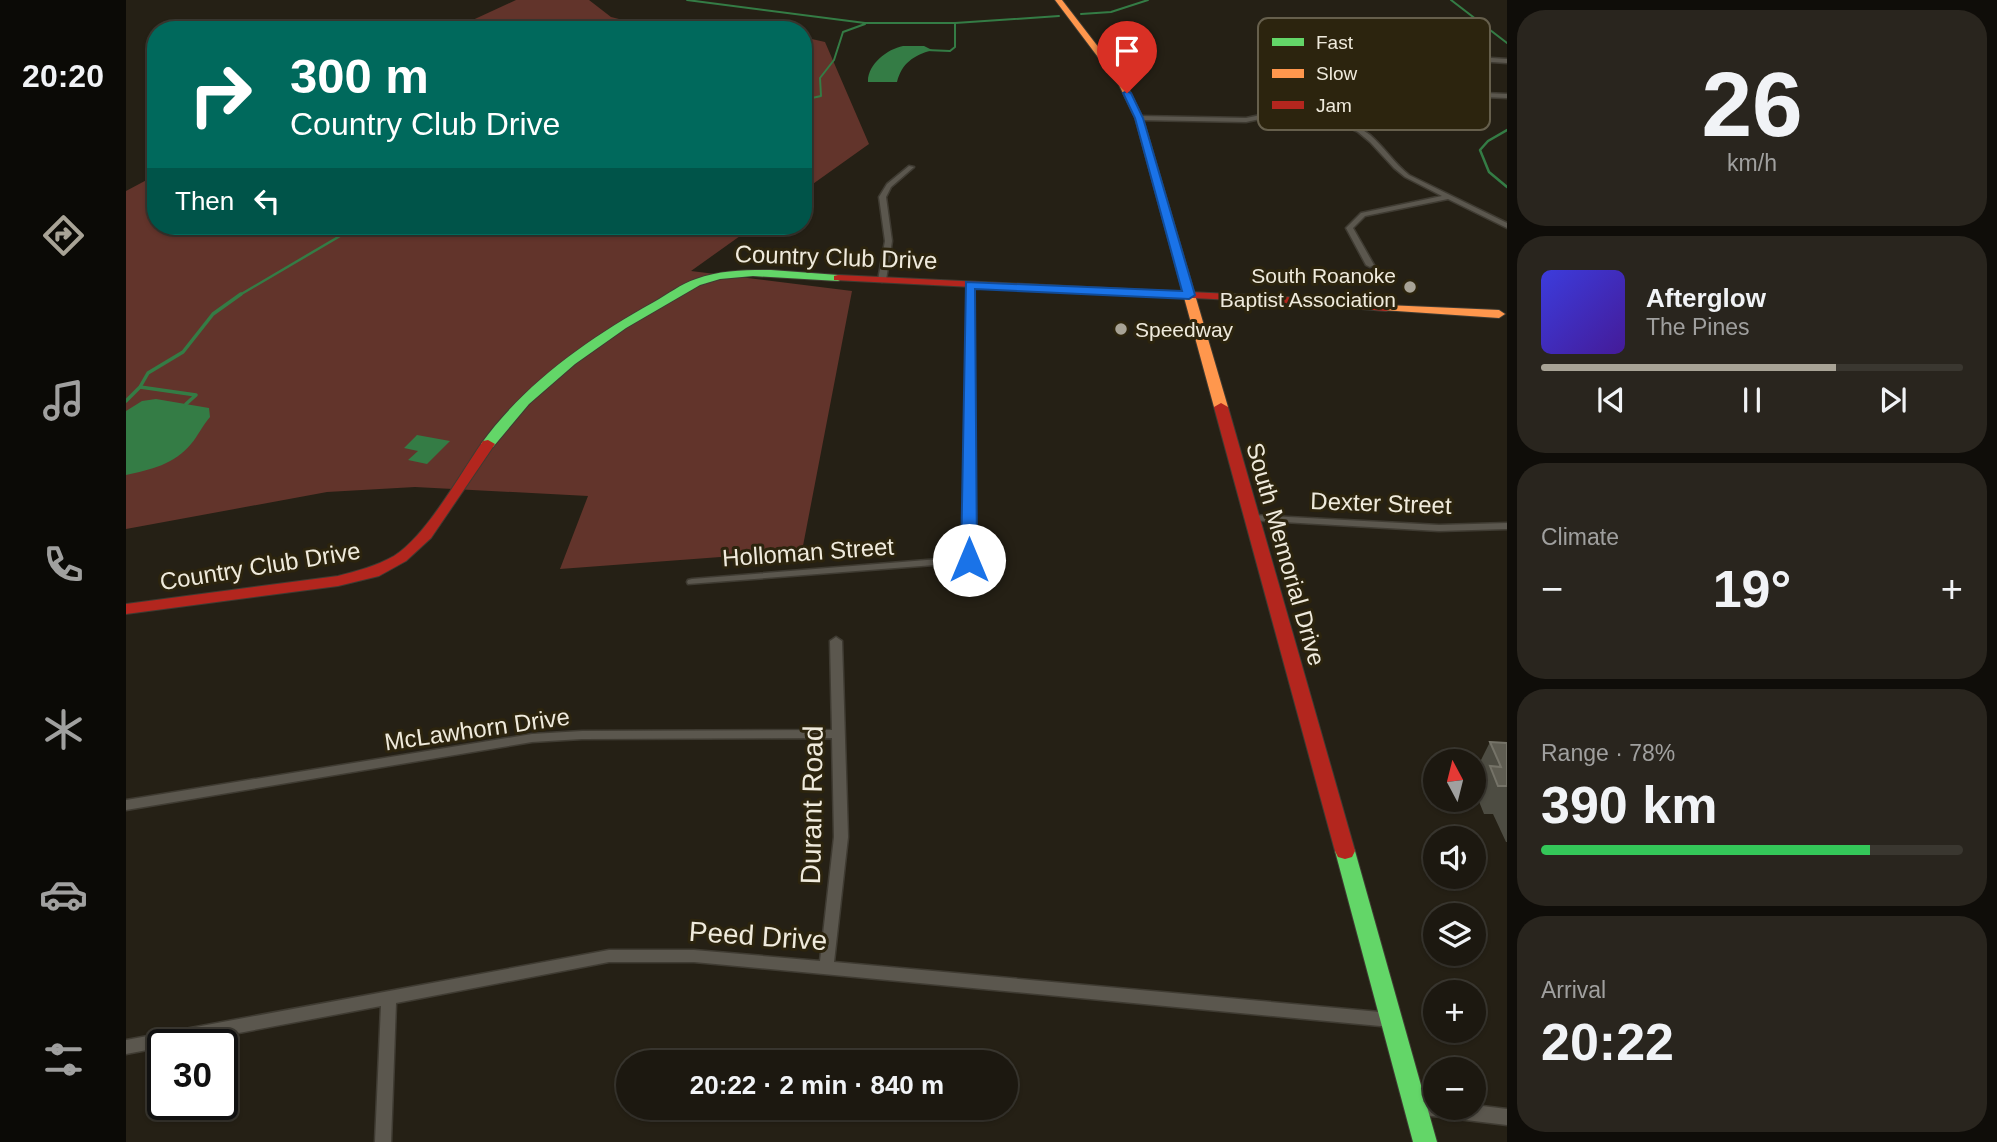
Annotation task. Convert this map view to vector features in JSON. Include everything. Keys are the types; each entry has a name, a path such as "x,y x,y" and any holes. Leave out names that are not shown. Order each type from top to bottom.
{"main road":[{"name":"South Memorial Drive","path":"1058,0 1123,85 1139,118 1253,518 1424,1142"},
{"name":"Country Club Drive","path":"126,609 338,581 373,572 401,558 426,535 493,436 517,409 567,365 629,319 694,284 715,277 747,275 882,280 1499,314"}],"street":[{"path":"852,0 869,0"},
{"path":"1139,118 1246,120 1258,118"},
{"path":"1359,130 1369,137 1394,167 1507,226"},
{"path":"882,280 888,239 882,195 887,186 911,167"},
{"path":"1370,265 1349,228 1363,214 1447,197"},
{"name":"Holloman Street","path":"692,582 969,560 970,285"},
{"name":"Dexter Street","path":"1253,518 1439,528 1507,526"},
{"name":"Durant Road","path":"827,968 840,859 835,641"},
{"name":"McLawhorn Drive","path":"126,805 532,738 582,735 838,734"},
{"name":"Peed Drive","path":"126,1047 609,956 694,956 1391,1020"},
{"path":"383,1142 389,997"},
{"path":"1415,1106 1507,1117"}],"shaded area":[{"path":"516,0 589,0 611,17 627,21 470,21"},
{"path":"812,39 825,42 869,144 812,185"},
{"path":"903,46 924,46 932,50 909,61 897,82 868,82 874,64 891,50"},
{"path":"147,180 147,235 741,235 691,271 852,291 802,551 560,569 588,496 415,487 327,492 126,529 126,191"},
{"path":"156,399 209,408 210,417 191,444 177,457 153,468 126,475 126,411 142,401"},
{"path":"417,435 450,441 427,464 408,460 418,451 404,448"}],"building":[{"path":"1490,742 1507,743 1507,786 1498,786 1490,766 1501,767"}],"waterway":[{"path":"687,0 865,23 955,23"},
{"path":"1081,14 1111,12 1148,0"},
{"path":"1451,0 1474,18"},
{"path":"955,23 1059,16"},
{"path":"926,50 950,51 955,47 955,23"},
{"path":"812,98 821,96 820,78 834,60 843,32 865,24"},
{"path":"1490,30 1507,43"},
{"path":"1507,130 1488,141 1480,150 1489,172 1507,187"},
{"path":"239,295 342,235"},
{"path":"140,387 148,373 183,352 213,314 239,295"},
{"path":"126,401 140,387"},
{"path":"140,387 196,395 186,404"}],"traffic: fast":[{"path":"488,444 524,401 571,361 647,310 696,283 720,276 753,273 838,278"},
{"path":"1345,851 1425,1142"}],"traffic: slow":[{"path":"1058,0 1123,85 1139,118 1221,407"},
{"path":"1386,308 1499,314"}],"traffic: jam":[{"path":"838,278 1274,299 1386,308"},
{"path":"1221,407 1345,851"},
{"path":"126,609 338,581 373,572 401,558 426,535 488,444"}],"place":[{"name":"South Roanoke Baptist Association","path":"1410,287"},
{"name":"Speedway","path":"1121,329"}],"route":[{"path":"969,560 970,285 1189,295 1139,118 1127,93"}]}
